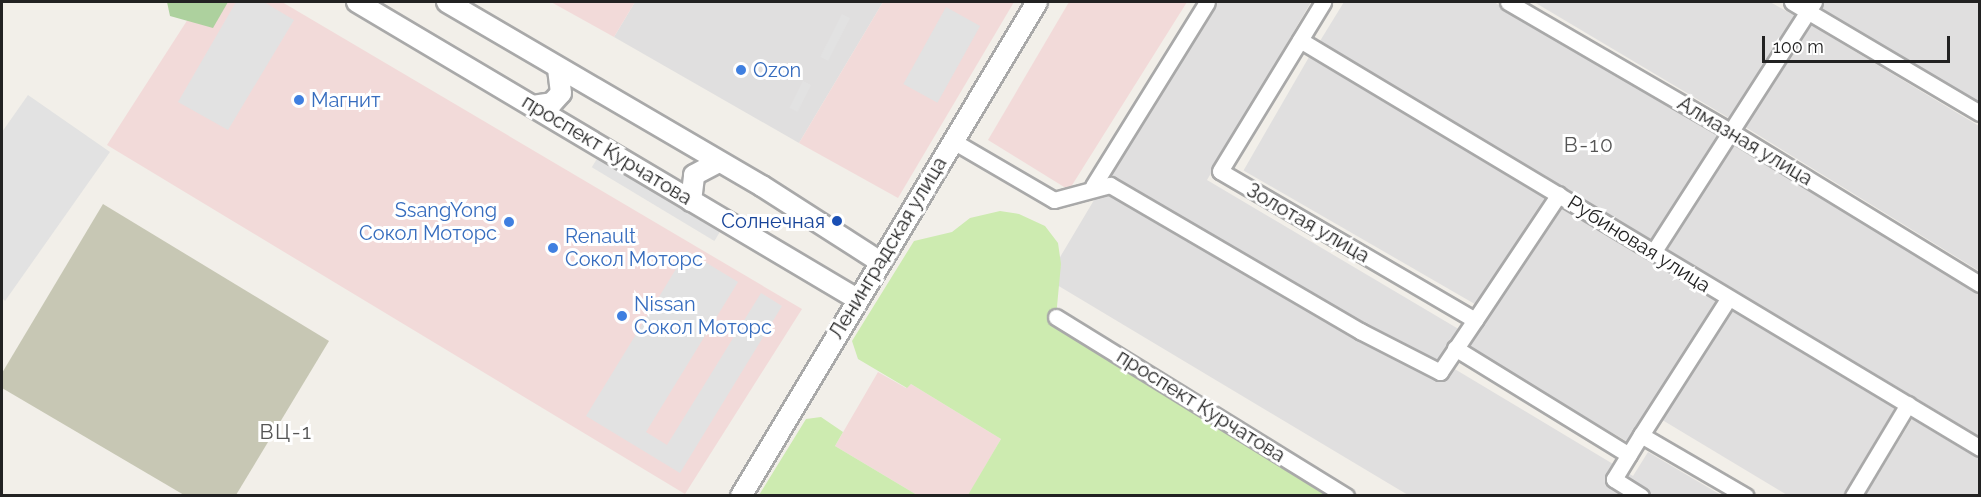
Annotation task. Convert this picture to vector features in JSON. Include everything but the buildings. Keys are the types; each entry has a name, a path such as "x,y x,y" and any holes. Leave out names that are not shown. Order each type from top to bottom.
{"street":[{"name":"проспект Курчатова","path":"357,2 856,299"},
{"path":"447,2 718,162 878,260 1032,2"},
{"name":"Ленинградская улица","path":"739,495 878,260 1037,2"},
{"path":"953,141 1054,200 1080,195 1093,186 1206,2"},
{"path":"1300,40 1323,2"},
{"name":"Алмазная улица","path":"1508,2 1730,131 1980,284"},
{"path":"1792,2 1811,6 1980,113"},
{"path":"1654,251 1811,6"},
{"name":"Рубиновая улица","path":"1300,40 1654,251 1728,299 1980,447"},
{"name":"Золотая улица","path":"1300,40 1220,171 1475,320"},
{"path":"533,106 552,103 561,93 558,68"},
{"path":"691,201 694,175 718,162"},
{"path":"1093,186 1110,185 1360,331 1440,372 1559,194"},
{"path":"1641,495 1614,479 1728,299"},
{"name":"проспект Курчатова","path":"1056,317 1346,495"},
{"path":"1455,348 1629,455"},
{"path":"1853,495 1908,404"},
{"path":"1641,435 1746,495"}],"shaded area":[{"path":"199,2 282,2 802,309 685,494 107,145"},
{"path":"236,2 264,2 294,20 228,130 178,102"},
{"path":"551,2 635,2 614,37"},
{"path":"635,2 883,2 799,143 614,37"},
{"path":"883,2 1014,2 898,198 799,143"},
{"path":"1069,2 1187,2 1069,190 988,140"},
{"path":"1212,2 1311,2 1207,180 1472,337 1556,202 1722,301 1633,445 1467,347 1453,368 1633,476 1648,452 1721,495 1408,495 1047,279"},
{"path":"1344,2 1494,2 1718,136 1654,242 1320,41"},
{"path":"1534,2 1770,2 1799,18 1734,121"},
{"path":"1811,2 1979,2 1979,102"},
{"path":"946,7 980,26 937,103 903,84"},
{"path":"842,14 850,18 828,61 820,57"},
{"path":"1806,22 1979,126 1979,271 1742,125"},
{"path":"1309,57 1550,196 1484,309 1244,170"},
{"path":"803,81 811,85 797,112 789,108"},
{"path":"28,95 110,152 5,301 2,298 2,132"},
{"path":"1731,144 1979,293 1979,440 1667,251"},
{"path":"598,157 721,231 714,241 592,167"},
{"path":"103,204 329,341 236,495 184,495 2,388 2,373"},
{"path":"687,251 738,282 646,432 667,445 761,293 782,306 680,473 586,416"},
{"path":"1731,304 1901,407 1848,496 1787,495 1659,418"},
{"path":"878,372 906,388 911,384 1001,439 968,496 917,495 835,446"},
{"path":"1914,416 1979,457 1979,495 1865,496"}],"green space":[{"path":"167,2 228,2 213,28 170,16"},
{"path":"1000,211 1019,214 1045,226 1058,243 1061,264 1056,317 1337,495 968,495 1001,439 911,384 907,388 858,359 852,341 914,241 952,232 970,218"},
{"path":"821,417 843,432 835,446 917,495 759,495 806,419"}],"place":[{"name":"Ozon","path":"741,70"},
{"name":"Магнит","path":"299,100"},
{"name":"Солнечная","path":"837,221"},
{"name":"SsangYong Сокол Моторс","path":"509,222"},
{"name":"Renault Сокол Моторс","path":"553,248"},
{"name":"Nissan Сокол Моторс","path":"622,316"}],"district":[{"name":"В-10","path":"1589,145"},
{"name":"ВЦ-1","path":"286,432"}]}
